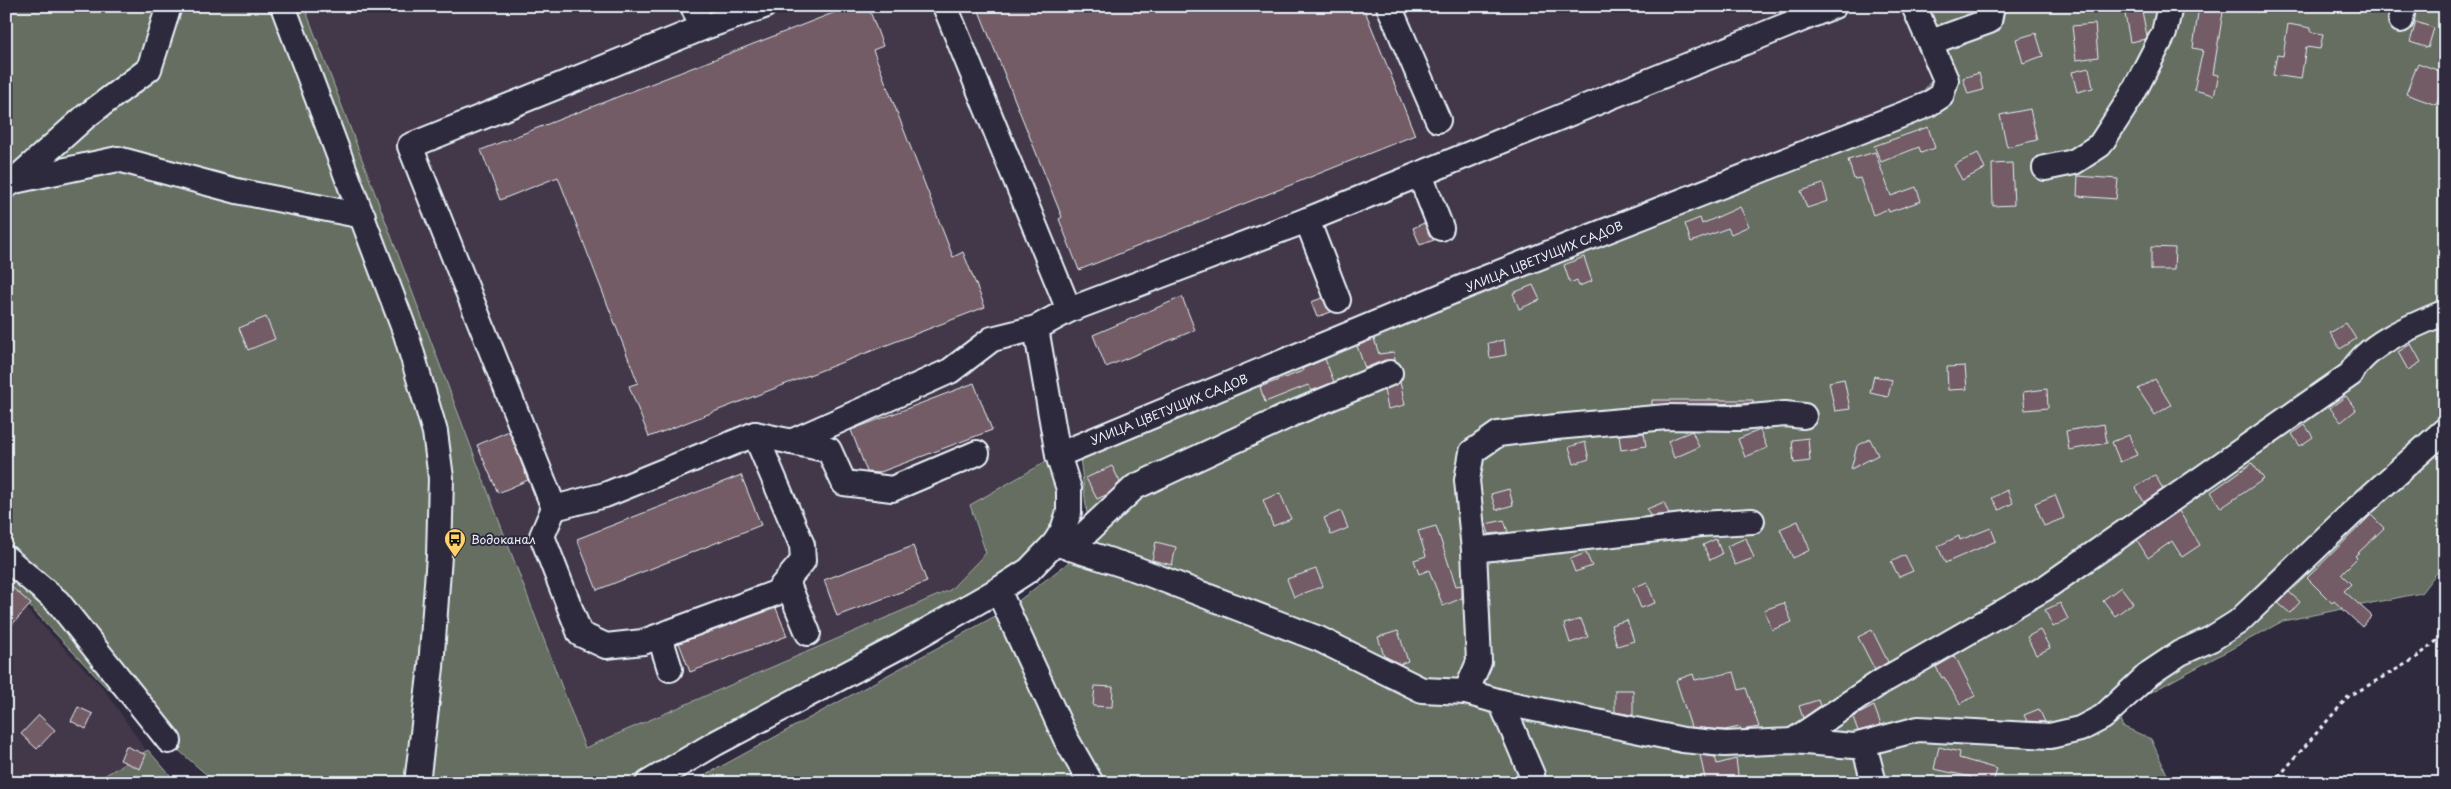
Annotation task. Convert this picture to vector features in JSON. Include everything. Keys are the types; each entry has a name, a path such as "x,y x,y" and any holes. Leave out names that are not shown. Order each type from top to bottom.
{"street":[{"path":"10,184 85,118 149,69 169,6"},
{"path":"283,6 363,216 423,388 435,432 441,478 439,556 431,658 417,783"},
{"path":"694,6 702,28"},
{"path":"755,434 802,545 803,561 787,582 776,593 643,642 606,646 580,634 542,536 554,508 410,146 702,28 764,6"},
{"path":"946,6 1069,310"},
{"path":"1389,6 1438,120"},
{"path":"791,442 950,371 992,339 1036,328 1069,310 1307,220 1834,6"},
{"name":"УЛИЦА ЦВЕТУЩИХ САДОВ","path":"1058,455 1473,284 1927,105 1942,96 1946,80 1914,6"},
{"path":"1931,42 1989,21 1992,6"},
{"path":"2045,168 2074,162 2100,145 2131,98 2160,42 2170,6"},
{"path":"10,184 118,158 237,191 363,216"},
{"path":"1420,175 1441,228"},
{"path":"1307,220 1338,300"},
{"path":"1793,741 1881,682 2045,588 2351,374 2357,363 2404,329 2441,314"},
{"path":"1036,328 1058,455 1069,489 1069,512 1063,530 1063,545"},
{"path":"648,783 716,743 902,645 998,590 1063,545 1135,487 1292,414 1390,373"},
{"path":"1466,692 1479,662 1474,550 1467,480 1472,452 1498,434 1667,417 1739,418 1786,414 1804,416"},
{"path":"1063,545 1136,569 1319,639 1422,690 1466,692 1500,702 1683,740 1725,744 1793,741 1854,746 1864,745 1918,729 2050,736 2080,729 2103,717 2150,673 2180,653 2211,639 2238,622 2350,514 2445,430"},
{"path":"554,508 605,495 755,434 829,450 844,483 892,489 977,453"},
{"path":"1474,550 1701,524 1752,521"},
{"path":"6,558 58,602 169,741"},
{"path":"787,582 808,634"},
{"path":"998,590 1066,739 1092,783"},
{"path":"660,637 670,669"},
{"path":"1500,702 1532,775 1533,783"},
{"path":"1864,745 1874,783"}],"path":[{"path":"2273,783 2348,697 2416,658 2445,634"}],"shaded area":[{"path":"304,6 1906,6 1935,76 1909,110 1078,442 970,505 986,553 950,590 585,748"},
{"path":"6,588 104,689 149,755 102,783 6,783"}],"green space":[{"path":"6,6 304,6 585,748 950,590 986,553 970,505 1058,455 1069,512 1055,543 648,783 216,783 104,685 6,581"},
{"path":"1906,6 2445,6 2445,562 2421,593 2283,621 2120,709 2122,726 2151,739 2171,783 691,783 1008,609 1091,545 1078,442 1909,110 1935,76"},
{"path":"148,750 177,783 92,783"}],"building":[{"path":"851,6 868,6 883,46 873,50 953,257 963,252 985,307 649,437 629,386 638,383 558,177 500,200 481,150"},
{"path":"977,6 1363,6 1415,135 1079,270 1059,219 1062,217"},
{"path":"2199,6 2224,6 2213,74 2219,75 2214,95 2194,90 2203,50 2193,48"},
{"path":"2142,11 2146,39 2130,42 2125,14"},
{"path":"2416,22 2434,28 2428,48 2410,42"},
{"path":"2095,24 2098,57 2076,60 2072,26"},
{"path":"2288,24 2311,28 2311,32 2323,34 2320,49 2306,47 2301,79 2273,75 2277,55 2283,56"},
{"path":"2036,33 2043,56 2023,63 2016,39"},
{"path":"2418,63 2445,73 2445,82 2436,105 2406,94"},
{"path":"2089,68 2093,88 2077,92 2072,72"},
{"path":"1979,73 1983,90 1968,94 1963,78"},
{"path":"2030,109 2037,140 2007,147 2000,115"},
{"path":"1928,127 1935,148 1921,153 1919,147 1881,162 1874,146"},
{"path":"1875,152 1891,196 1916,187 1921,201 1889,212 1888,209 1873,215 1860,178 1854,179 1848,160"},
{"path":"1978,153 1985,169 1962,180 1954,165"},
{"path":"2012,163 2014,205 1993,206 1992,164"},
{"path":"2078,176 2118,179 2116,199 2077,196"},
{"path":"1823,184 1828,201 1807,208 1801,191"},
{"path":"1740,207 1749,226 1731,234 1728,228 1691,242 1685,224 1700,218 1702,224"},
{"path":"1424,223 1434,240 1420,245 1413,228"},
{"path":"2151,247 2175,248 2174,270 2151,270"},
{"path":"1584,257 1592,281 1579,286 1577,280 1570,283 1564,265"},
{"path":"1533,285 1540,300 1519,309 1513,293"},
{"path":"1182,297 1195,330 1106,367 1093,335"},
{"path":"1322,298 1331,312 1317,317 1311,302"},
{"path":"266,317 275,339 248,350 239,328"},
{"path":"2346,323 2356,339 2340,349 2330,333"},
{"path":"1374,339 1379,354 1394,352 1395,361 1385,360 1365,368 1357,346"},
{"path":"1504,340 1506,355 1490,358 1488,343"},
{"path":"2411,344 2421,362 2408,370 2398,352"},
{"path":"1325,359 1334,382 1311,391 1308,385 1265,402 1260,387 1303,371 1302,369"},
{"path":"1965,366 1967,389 1948,390 1947,367"},
{"path":"1874,376 1892,380 1888,397 1870,393"},
{"path":"1844,379 1850,409 1835,411 1829,382"},
{"path":"2155,379 2171,405 2155,415 2138,389"},
{"path":"1400,382 1405,405 1388,409 1384,390"},
{"path":"974,383 992,430 878,473 867,472 851,430"},
{"path":"2047,389 2048,408 2025,410 2023,392"},
{"path":"2346,396 2356,410 2341,422 2330,408"},
{"path":"1652,400 1753,400 1753,403 1652,405"},
{"path":"2104,424 2107,443 2069,450 2066,431"},
{"path":"2305,425 2313,437 2300,446 2292,434"},
{"path":"1760,430 1767,448 1745,457 1738,439"},
{"path":"509,431 528,480 498,493 477,445"},
{"path":"1692,431 1699,447 1674,458 1668,441"},
{"path":"1644,433 1646,446 1621,450 1619,435"},
{"path":"2129,435 2137,455 2120,462 2112,442"},
{"path":"1808,438 1810,461 1794,463 1792,440"},
{"path":"1870,439 1878,455 1851,469 1857,446"},
{"path":"1585,442 1589,459 1574,464 1569,447"},
{"path":"2252,463 2264,479 2221,508 2211,492"},
{"path":"1112,466 1120,482 1108,494 1097,499 1086,478"},
{"path":"741,475 761,525 597,590 577,539"},
{"path":"2155,475 2163,489 2144,502 2135,487"},
{"path":"1509,489 1513,505 1496,510 1491,494"},
{"path":"2007,490 2013,503 1999,510 1992,498"},
{"path":"1280,493 1291,519 1273,526 1263,500"},
{"path":"2055,495 2064,518 2044,526 2035,503"},
{"path":"1664,502 1669,514 1650,516 1647,509"},
{"path":"1341,511 1348,528 1331,535 1324,518"},
{"path":"2179,511 2200,545 2182,557 2172,541 2148,558 2137,540"},
{"path":"2371,515 2384,528 2355,556 2357,558 2341,574 2351,584 2344,591 2372,616 2362,627 2334,601 2332,603 2307,578"},
{"path":"1504,520 1508,532 1489,534 1486,524"},
{"path":"1798,521 1810,550 1793,558 1780,529"},
{"path":"1436,526 1456,586 1462,585 1462,598 1443,606 1429,570 1419,574 1414,560 1426,556 1418,531"},
{"path":"1991,528 1996,541 1945,563 1938,546 1959,536 1960,540"},
{"path":"1746,538 1754,558 1735,565 1727,546"},
{"path":"1716,539 1722,554 1710,560 1703,545"},
{"path":"1156,542 1176,547 1172,565 1152,560"},
{"path":"913,546 927,582 837,616 824,580"},
{"path":"1586,553 1592,566 1575,572 1570,559"},
{"path":"1905,555 1913,571 1899,577 1891,562"},
{"path":"1316,569 1323,586 1294,597 1287,579"},
{"path":"6,582 31,604 6,631"},
{"path":"1647,582 1655,603 1641,608 1633,588"},
{"path":"2121,587 2133,603 2115,616 2103,600"},
{"path":"2289,592 2300,602 2290,613 2278,603"},
{"path":"1784,603 1792,622 1772,630 1764,610"},
{"path":"2060,603 2068,619 2053,627 2045,610"},
{"path":"776,608 787,636 690,672 679,643"},
{"path":"1581,619 1588,637 1570,643 1564,624"},
{"path":"1627,620 1634,641 1617,646 1611,625"},
{"path":"1872,630 1888,662 1875,670 1858,637"},
{"path":"2040,630 2050,648 2036,655 2027,637"},
{"path":"1398,631 1408,661 1400,664 1384,656 1378,637"},
{"path":"1955,656 1975,696 1960,704 1936,667"},
{"path":"1734,672 1739,690 1746,688 1759,727 1741,730 1740,727 1725,730 1691,727 1676,680 1693,674 1695,680"},
{"path":"1095,686 1113,687 1112,707 1093,706"},
{"path":"1615,690 1633,690 1633,715 1615,712"},
{"path":"1818,700 1820,706 1803,718 1799,706"},
{"path":"1874,706 1881,725 1858,731 1853,717"},
{"path":"78,707 93,714 86,729 71,721"},
{"path":"2039,709 2045,722 2027,721 2024,715"},
{"path":"39,715 55,730 37,749 21,734"},
{"path":"126,746 146,755 140,769 120,760"},
{"path":"1939,747 1960,752 1959,758 1997,769 1993,783 1969,783 1971,777 1934,769"},
{"path":"1700,755 1715,757 1717,764 1736,759 1739,783 1706,783"}],"place":[{"name":"Водоканал","path":"455,558"}]}
